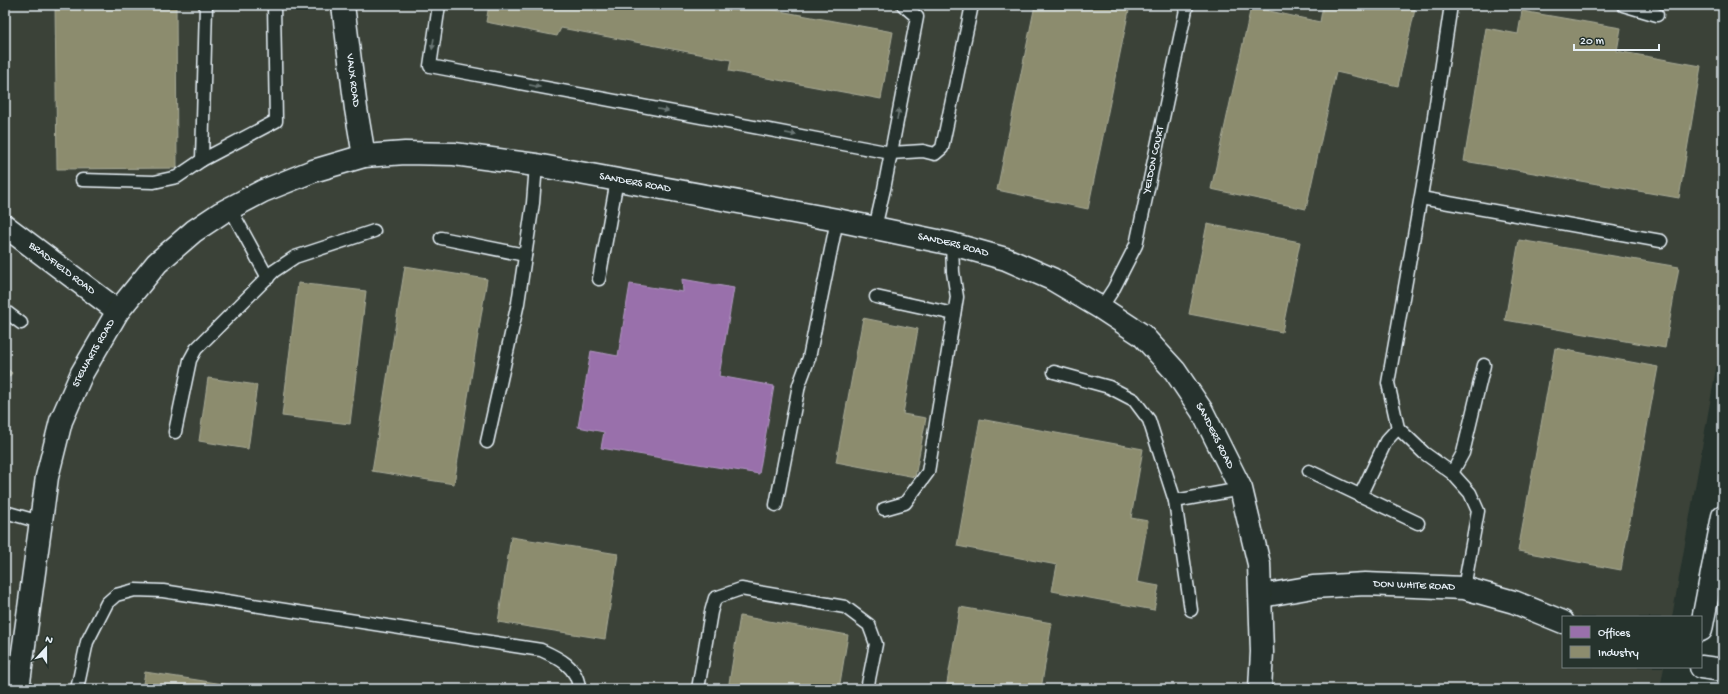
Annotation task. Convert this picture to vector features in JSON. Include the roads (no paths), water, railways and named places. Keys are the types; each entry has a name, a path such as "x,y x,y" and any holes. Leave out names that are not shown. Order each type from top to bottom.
{"street":[{"name":"VAUX ROAD","path":"343,5 356,109 364,156"},
{"name":"SANDERS ROAD","path":"364,156 405,153 454,154 536,165 837,220 952,244 1006,259 1052,279 1101,308 1142,336 1175,371 1202,411 1241,489 1259,564 1261,596 1260,689"},
{"name":"STEWARTS ROAD","path":"18,689 47,477 61,421 82,373 118,311 157,263 194,231 230,208 263,191 313,171 364,156"},
{"name":"BRADFIELD ROAD","path":"5,226 118,311"},
{"path":"1702,625 1723,516"},
{"name":"DON WHITE ROAD","path":"1261,596 1313,587 1365,584 1464,588 1514,602 1562,622"},
{"path":"1702,667 1723,670"}],"lane":[{"path":"202,160 206,5"},
{"path":"82,180 154,182 177,177 202,160 276,121 274,5"},
{"path":"439,5 430,66 891,153 923,151 935,154 942,148 972,5"},
{"path":"875,228 917,17 903,5"},
{"name":"YELDON COURT","path":"1101,308 1114,288 1136,244 1187,5"},
{"path":"1451,5 1388,383 1398,428 1424,453 1452,473 1470,493 1478,511 1464,588"},
{"path":"1623,5 1657,15"},
{"path":"487,442 518,303 536,165"},
{"path":"599,279 617,180"},
{"path":"1420,198 1661,241"},
{"path":"230,208 268,278"},
{"path":"776,505 799,385 809,358 837,220"},
{"path":"175,432 190,360 196,349 274,271 295,257 374,231"},
{"path":"440,238 525,255"},
{"path":"884,509 905,503 928,472 957,297 953,272 952,244"},
{"path":"876,297 954,314"},
{"path":"5,311 21,322"},
{"path":"1452,473 1463,453 1484,365"},
{"path":"1054,372 1109,386 1134,400 1149,420 1175,501 1191,610"},
{"path":"1360,496 1386,441 1398,428"},
{"path":"1309,472 1418,523"},
{"path":"1175,501 1241,489"},
{"path":"5,512 40,522"},
{"path":"698,689 711,612 715,598 741,589 845,608 869,625 876,644 867,689"},
{"path":"77,689 88,642 107,603 116,594 135,590 163,591 541,650 557,657 570,666 579,689"}]}
